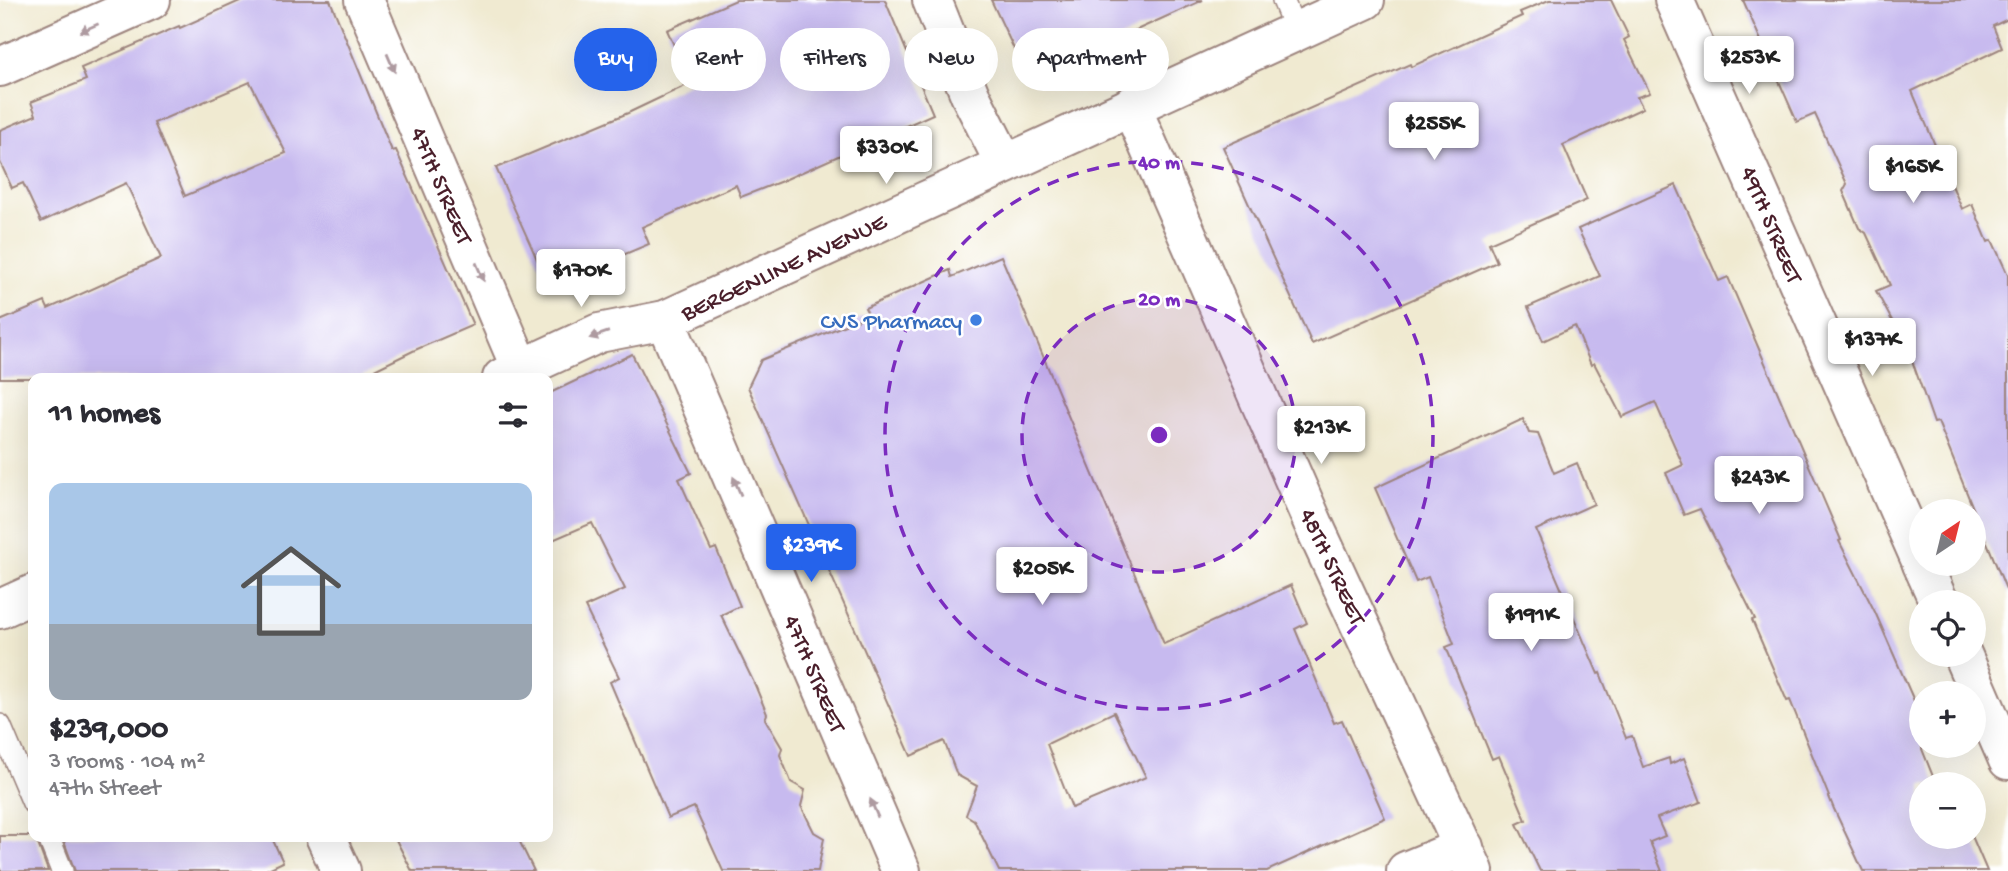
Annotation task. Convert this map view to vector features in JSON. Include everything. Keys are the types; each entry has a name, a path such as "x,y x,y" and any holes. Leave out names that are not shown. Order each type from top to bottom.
{"street":[{"path":"0,67 151,0"},
{"name":"47TH STREET","path":"365,0 512,373"},
{"path":"932,0 970,95 1005,164"},
{"name":"BERGENLINE AVENUE","path":"514,373 599,333 665,320 1005,164 1131,106 1290,16 1365,0"},
{"name":"49TH STREET","path":"1674,0 1909,533"},
{"name":"48TH STREET","path":"1131,106 1163,174 1317,532 1469,859"},
{"name":"47TH STREET","path":"665,320 901,871"},
{"path":"0,610 28,596"},
{"path":"1968,667 2008,760"},
{"path":"328,842 341,871"},
{"path":"1406,871 1469,859"}],"lane":[{"path":"0,725 28,791"},
{"path":"50,842 62,871"}],"building":[{"path":"242,0 330,0 392,151 396,150 473,325 368,373 28,373 28,378 0,378 0,321 45,302 48,309 161,258 126,183 41,222 23,183 12,188 0,162 0,130 36,115 31,102 86,80 81,68 179,26 180,28","holes":["250,82 286,153 185,196 154,123"]},
{"path":"736,0 885,0 904,45 904,91 923,91 933,114 741,197 736,185 642,227 649,244 549,286 496,168 674,91 766,91 766,28 672,28"},
{"path":"991,0 1203,0 1141,28 1012,28 1012,45"},
{"path":"1549,0 1611,0 1629,37 1624,40 1650,93 1637,97 1643,108 1563,145 1587,200 1489,243 1497,262 1312,344 1223,147 1410,64 1411,67 1522,16 1520,12"},
{"path":"1743,0 2008,0 2008,19 1993,26 2002,48 1912,91 1962,209 1972,204 1988,242 1992,240 2008,275 2008,594 1986,540 1986,499 1969,499 1938,422 1934,423 1909,352 1876,291 1890,285 1866,233 1859,228 1843,191 1847,184 1815,114 1797,122"},
{"path":"1676,185 1719,281 1728,277 1841,540 1839,541 1875,612 1909,689 1909,758 1926,758 1931,772 1909,772 1909,849 1978,849 1987,871 1863,871 1834,809 1790,700 1787,701 1752,620 1755,619 1700,509 1684,515 1666,473 1683,465 1655,402 1622,417 1594,363 1591,365 1575,326 1543,341 1528,307 1600,276 1578,229"},
{"path":"1001,256 1164,644 1291,585 1307,623 1295,629 1334,723 1342,720 1385,818 1267,871 999,871 974,820 966,815 977,786 957,775 944,741 911,756 748,387 761,360 869,315 865,308 950,270 952,277","holes":["1114,712 1146,777 1072,808 1047,744"]},
{"path":"632,354 691,473 679,479 711,550 716,548 740,606 721,615 755,685 767,714 765,719 782,748 780,755 791,782 805,790 801,806 814,832 824,838 818,871 723,871 694,807 668,818 610,682 619,677 585,607 625,589 592,523 553,540 553,392"},
{"path":"1523,419 1529,433 1538,434 1554,473 1577,463 1594,504 1536,530 1626,738 1632,736 1643,767 1669,758 1670,764 1684,758 1701,802 1657,818 1665,836 1650,842 1662,871 1540,871 1517,824 1526,820 1499,756 1492,759 1446,647 1454,644 1428,577 1416,582 1375,488"},
{"path":"0,836 28,836 28,842 37,842 48,871 0,871"},
{"path":"64,842 274,842 283,862 264,871 75,871"},
{"path":"397,842 520,842 534,871 412,871"}],"place":[{"name":"CVS Pharmacy","path":"976,320"}]}
